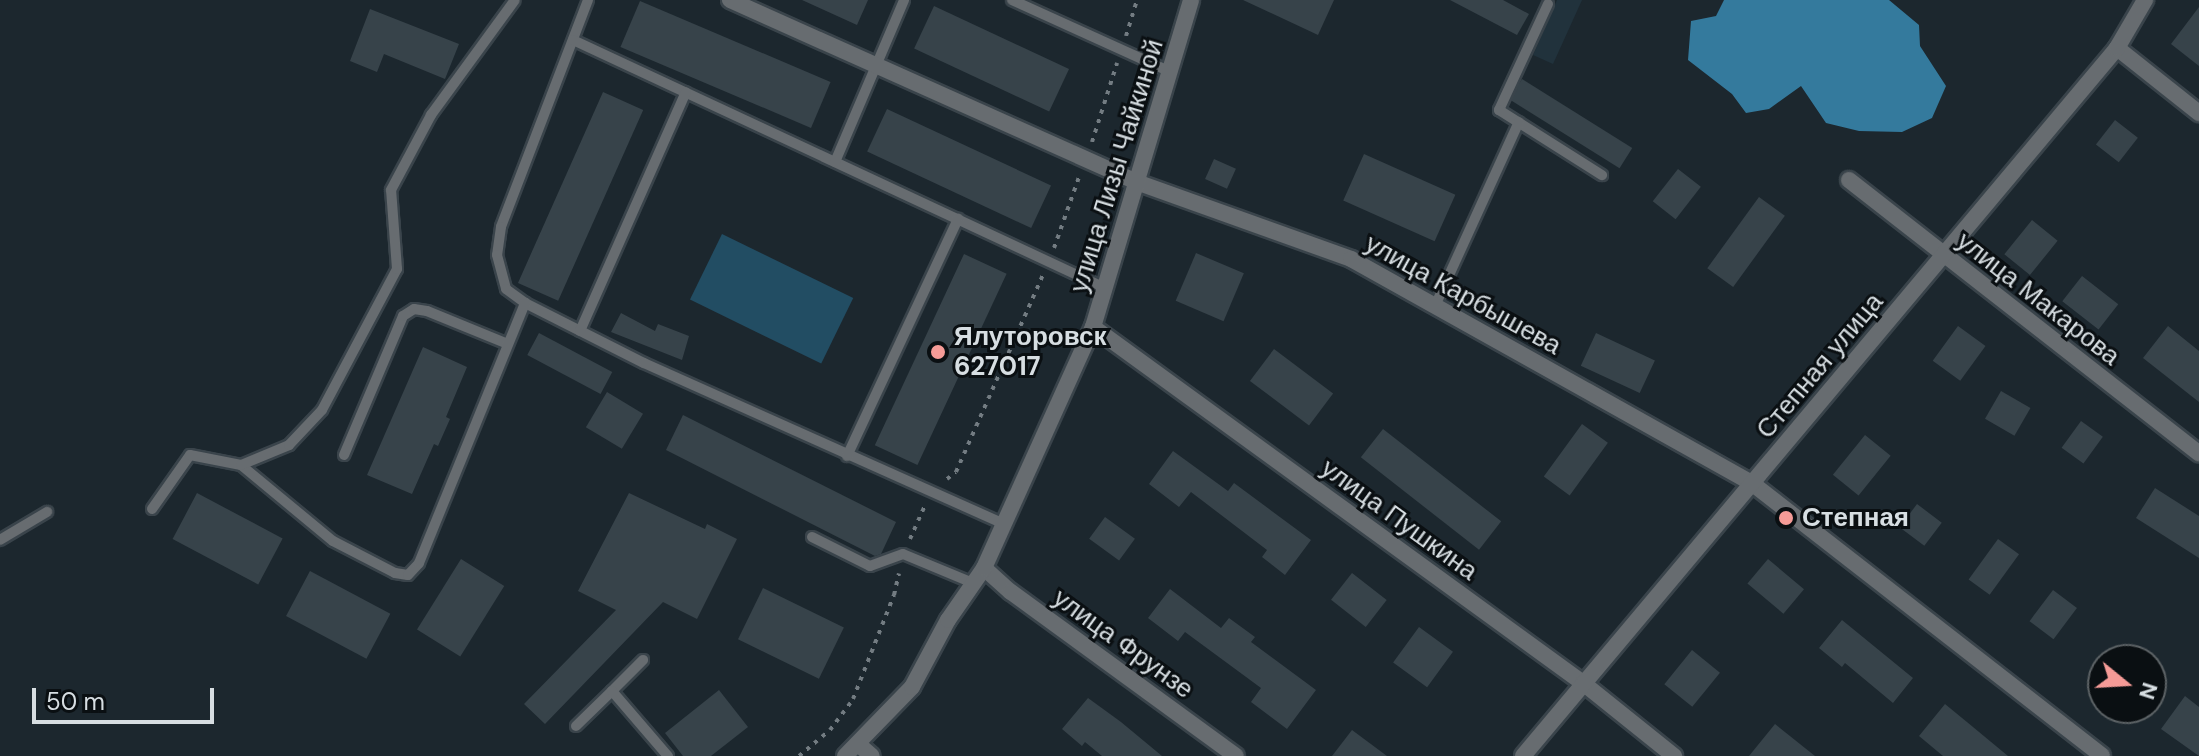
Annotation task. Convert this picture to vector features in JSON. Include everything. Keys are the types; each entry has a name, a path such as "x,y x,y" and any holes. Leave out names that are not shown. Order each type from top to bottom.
{"street":[{"name":"улица Карбышева","path":"730,0 1139,183 1351,259 1753,484 2102,756"},
{"name":"улица Лизы Чайкиной","path":"845,756 912,687 948,620 984,568 1093,327 1139,183 1191,0"},
{"name":"Степная улица","path":"1523,756 2117,48 2145,0"},
{"path":"2117,48 2199,113"},
{"name":"улица Макарова","path":"1849,180 1943,257 2199,453"},
{"name":"улица Пушкина","path":"1093,327 1583,683 1674,756"},
{"name":"улица Фрунзе","path":"984,568 1011,592 1236,756"},
{"path":"858,744 872,756"}],"lane":[{"path":"241,465 289,445 322,410 397,269 391,190 431,115 515,0"},
{"path":"588,0 501,227 497,255 500,277 506,289 525,303 580,331 847,456 1004,524"},
{"path":"835,162 904,0"},
{"path":"1012,0 1171,72"},
{"path":"1545,1 1499,110 1602,175"},
{"path":"573,40 1105,288"},
{"path":"580,331 686,92"},
{"path":"1435,306 1519,122"},
{"path":"847,456 958,219"},
{"path":"152,509 190,455 241,465 333,541 395,573 408,575 419,563 525,303"},
{"path":"344,455 403,316 414,309 508,344"},
{"path":"0,540 47,512"},
{"path":"812,537 870,566 903,554 973,583"},
{"path":"576,726 643,660"},
{"path":"612,691 668,756"}],"path":[{"path":"799,756 830,730 853,699 894,595 903,554 930,493 956,472 1049,261 1086,159 1137,0"}],"shaded area":[{"path":"1557,0 1582,0 1553,64 1533,55"},
{"path":"1724,0 1889,0 1919,25 1920,46 1946,86 1932,118 1902,132 1859,131 1826,123 1801,86 1769,109 1746,113 1732,94 1688,60 1691,21 1716,16"},
{"path":"722,234 853,298 821,364 690,300"}],"building":[{"path":"802,0 868,0 857,25"},
{"path":"1243,0 1334,0 1318,35"},
{"path":"1450,0 1503,0 1529,14 1517,35"},
{"path":"640,1 831,82 811,128 620,47"},
{"path":"934,6 1069,69 1049,112 914,49"},
{"path":"2199,7 2199,66 2171,44"},
{"path":"370,9 459,44 445,79 384,54 377,72 350,61"},
{"path":"1522,79 1632,148 1620,168 1509,99"},
{"path":"603,92 643,110 558,301 518,283"},
{"path":"887,109 1051,185 1031,228 867,152"},
{"path":"2115,120 2138,138 2119,162 2096,144"},
{"path":"1364,154 1455,195 1435,241 1343,201"},
{"path":"1214,159 1236,169 1227,189 1205,179"},
{"path":"1678,169 1701,187 1676,219 1653,201"},
{"path":"1759,197 1785,216 1733,287 1707,268"},
{"path":"2032,220 2058,241 2030,275 2004,254"},
{"path":"1196,253 1244,273 1224,321 1176,301"},
{"path":"964,254 1007,274 917,465 875,445"},
{"path":"2082,276 2118,304 2099,330 2062,301"},
{"path":"621,313 655,331 658,324 689,336 682,360 611,332"},
{"path":"1958,326 1986,346 1960,381 1933,361"},
{"path":"2168,326 2199,351 2199,402 2143,358"},
{"path":"539,333 612,372 601,394 527,355"},
{"path":"1596,333 1655,360 1640,393 1581,366"},
{"path":"423,347 467,367 446,417 450,419 438,446 434,444 412,494 367,475"},
{"path":"1274,349 1333,394 1309,425 1250,381"},
{"path":"2001,391 2030,408 2014,436 1985,419"},
{"path":"607,392 643,414 622,449 586,427"},
{"path":"683,415 896,522 881,554 875,556 666,450"},
{"path":"2081,421 2103,437 2083,464 2062,448"},
{"path":"1582,424 1608,443 1570,495 1544,477"},
{"path":"1383,429 1501,521 1479,550 1361,457"},
{"path":"1865,435 1891,456 1859,495 1833,475"},
{"path":"1173,451 1228,491 1234,483 1311,540 1285,575 1262,557 1267,550 1191,492 1179,507 1149,484"},
{"path":"2155,488 2199,516 2199,558 2136,518"},
{"path":"197,493 283,539 258,584 173,539"},
{"path":"629,493 705,529 707,524 737,539 697,619 663,602 545,724 524,704 616,610 578,591"},
{"path":"1917,504 1942,523 1924,546 1900,527"},
{"path":"1105,517 1135,539 1119,561 1089,539"},
{"path":"1998,539 2019,554 1990,595 1969,579"},
{"path":"461,559 504,586 460,656 417,629"},
{"path":"1768,559 1804,589 1783,614 1747,584"},
{"path":"310,571 390,614 366,659 286,616"},
{"path":"1352,573 1387,600 1366,627 1331,600"},
{"path":"763,588 844,627 819,679 738,639"},
{"path":"1170,589 1221,628 1229,618 1255,637 1251,642 1316,690 1287,729 1251,702 1261,688 1185,632 1178,641 1148,618"},
{"path":"2053,590 2077,608 2053,639 2030,621"},
{"path":"1842,620 1913,678 1893,703 1845,663 1842,667 1819,648"},
{"path":"1419,627 1453,652 1427,687 1393,663"},
{"path":"1692,650 1720,673 1692,707 1664,684"},
{"path":"719,690 748,727 711,756 683,756 665,733"},
{"path":"2185,696 2199,707 2199,756 2161,729"},
{"path":"1088,698 1162,756 1102,756 1085,742 1082,746 1062,729"},
{"path":"1945,704 2008,756 1943,756 1919,736"},
{"path":"1775,724 1815,756 1749,756"},
{"path":"1352,730 1387,756 1332,756"}],"place":[{"name":"Ялуторовск 627017","path":"938,352"},
{"name":"Степная","path":"1786,518"}]}
